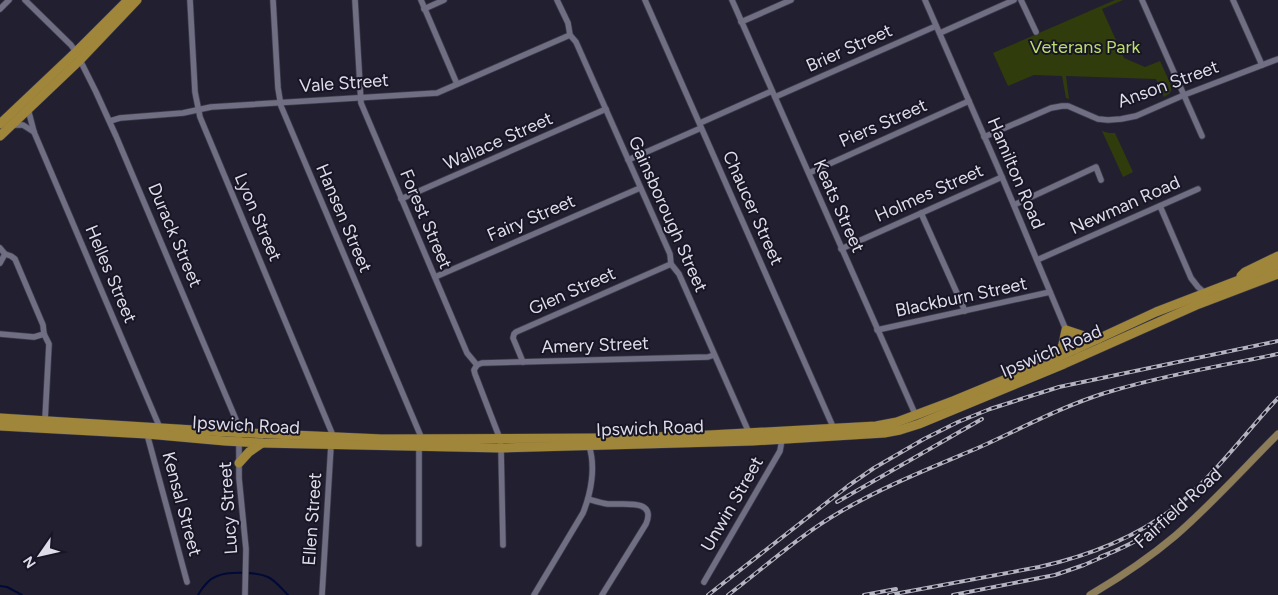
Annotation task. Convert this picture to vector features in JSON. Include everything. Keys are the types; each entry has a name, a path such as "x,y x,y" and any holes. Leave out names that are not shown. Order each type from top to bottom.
{"highway":[{"path":"0,136 78,56 128,0"},
{"path":"0,124 78,56 137,0"},
{"path":"1238,280 1245,272 1278,256"},
{"path":"1238,280 1278,265"},
{"name":"Ipswich Road","path":"0,426 332,441 589,446 750,437 885,425 918,420 1078,353 1275,276"},
{"name":"Ipswich Road","path":"501,444 606,438 692,436 782,439 884,433 900,430 918,420 1059,357 1078,353 1098,339 1156,312 1238,280"},
{"path":"1059,357 1066,330 1098,339"},
{"name":"Ipswich Road","path":"0,418 160,428 239,437 262,443 332,441"},
{"path":"239,463 249,452 262,443"}],"main road":[{"name":"Fairfield Road","path":"1090,595 1144,560 1173,538 1278,434"}],"street":[{"path":"0,9 9,0"},
{"name":"Durack Street","path":"25,0 71,45 110,121 238,422 239,437"},
{"name":"Lyon Street","path":"190,0 195,92 202,124 332,441"},
{"name":"Hansen Street","path":"273,0 280,102 420,443"},
{"name":"Forest Street","path":"355,0 360,97 363,109 467,353 477,365 474,370 475,374 501,444"},
{"path":"421,0 457,84"},
{"path":"424,8 444,0"},
{"name":"Gainsborough Street","path":"557,0 568,24 570,34 576,42 670,254 671,264 679,274 750,437"},
{"name":"Chaucer Street","path":"644,0 834,429"},
{"name":"Keats Street","path":"732,0 918,420"},
{"path":"741,22 790,0"},
{"name":"Hamilton Road","path":"925,0 1066,330 1078,353"},
{"path":"940,33 1014,0"},
{"path":"1022,0 1036,32"},
{"path":"1142,0 1202,136"},
{"path":"1233,0 1262,66"},
{"name":"Brier Street","path":"628,160 774,94 936,26"},
{"name":"Vale Street","path":"110,121 125,117 184,113 211,107 441,92 570,34"},
{"name":"Anson Street","path":"984,137 1051,108 1062,106 1068,106 1098,119 1121,119 1136,116 1184,95 1278,59"},
{"name":"Piers Street","path":"809,173 969,101"},
{"name":"Helles Street","path":"28,109 34,132 160,428"},
{"name":"Wallace Street","path":"401,200 606,109"},
{"path":"11,125 23,125 34,132"},
{"path":"1014,205 1096,167 1101,180"},
{"name":"Holmes Street","path":"841,248 1002,177"},
{"name":"Fairy Street","path":"434,277 640,188"},
{"name":"Newman Road","path":"1037,260 1198,189"},
{"path":"1160,206 1191,278 1205,293"},
{"path":"921,213 965,311"},
{"path":"0,248 5,254 13,257 16,261 43,325 44,334 49,345 45,420"},
{"path":"0,262 5,254"},
{"name":"Glen Street","path":"523,362 513,338 516,332 671,264"},
{"name":"Blackburn Street","path":"877,330 1050,292"},
{"path":"0,334 34,337 44,334"},
{"name":"Amery Street","path":"477,365 482,363 708,357 714,354"},
{"name":"Kensal Street","path":"148,434 187,582"},
{"name":"Lucy Street","path":"239,437 239,478 246,549 245,595"},
{"name":"Unwin Street","path":"704,582 780,451 782,439"},
{"name":"Ellen Street","path":"322,595 332,441"},
{"path":"419,544 420,443"},
{"path":"501,444 502,545"},
{"path":"534,595 583,512 588,499 592,458 589,446"},
{"path":"588,499 598,503 639,505 648,512 649,518 602,595"}],"green space":[{"name":"Veterans Park","path":"1115,0 1123,0 1102,9 1124,58 1145,67 1160,61 1171,85 1169,94 1164,97 1156,79 1066,76 1069,99 1066,98 1062,76 1034,75 1008,86 993,53"},
{"path":"1102,131 1115,133 1133,172 1123,177"}],"waterway":[{"path":"198,595 214,577 228,573 257,574 268,577 288,595"},
{"path":"0,586 7,587 22,595"}],"railway":[{"path":"708,595 848,486 874,468 958,422 990,409 1059,387 1278,341"},
{"path":"728,595 825,521 857,503 891,485 1058,411 1089,398 1148,381 1278,354"},
{"path":"889,595 1061,562 1103,548 1143,529 1179,504 1196,489 1278,398"},
{"path":"837,502 982,419"},
{"path":"1100,557 1116,551 1160,526"},
{"path":"953,595 1055,575 1107,555"},
{"path":"864,595 896,589"}]}
